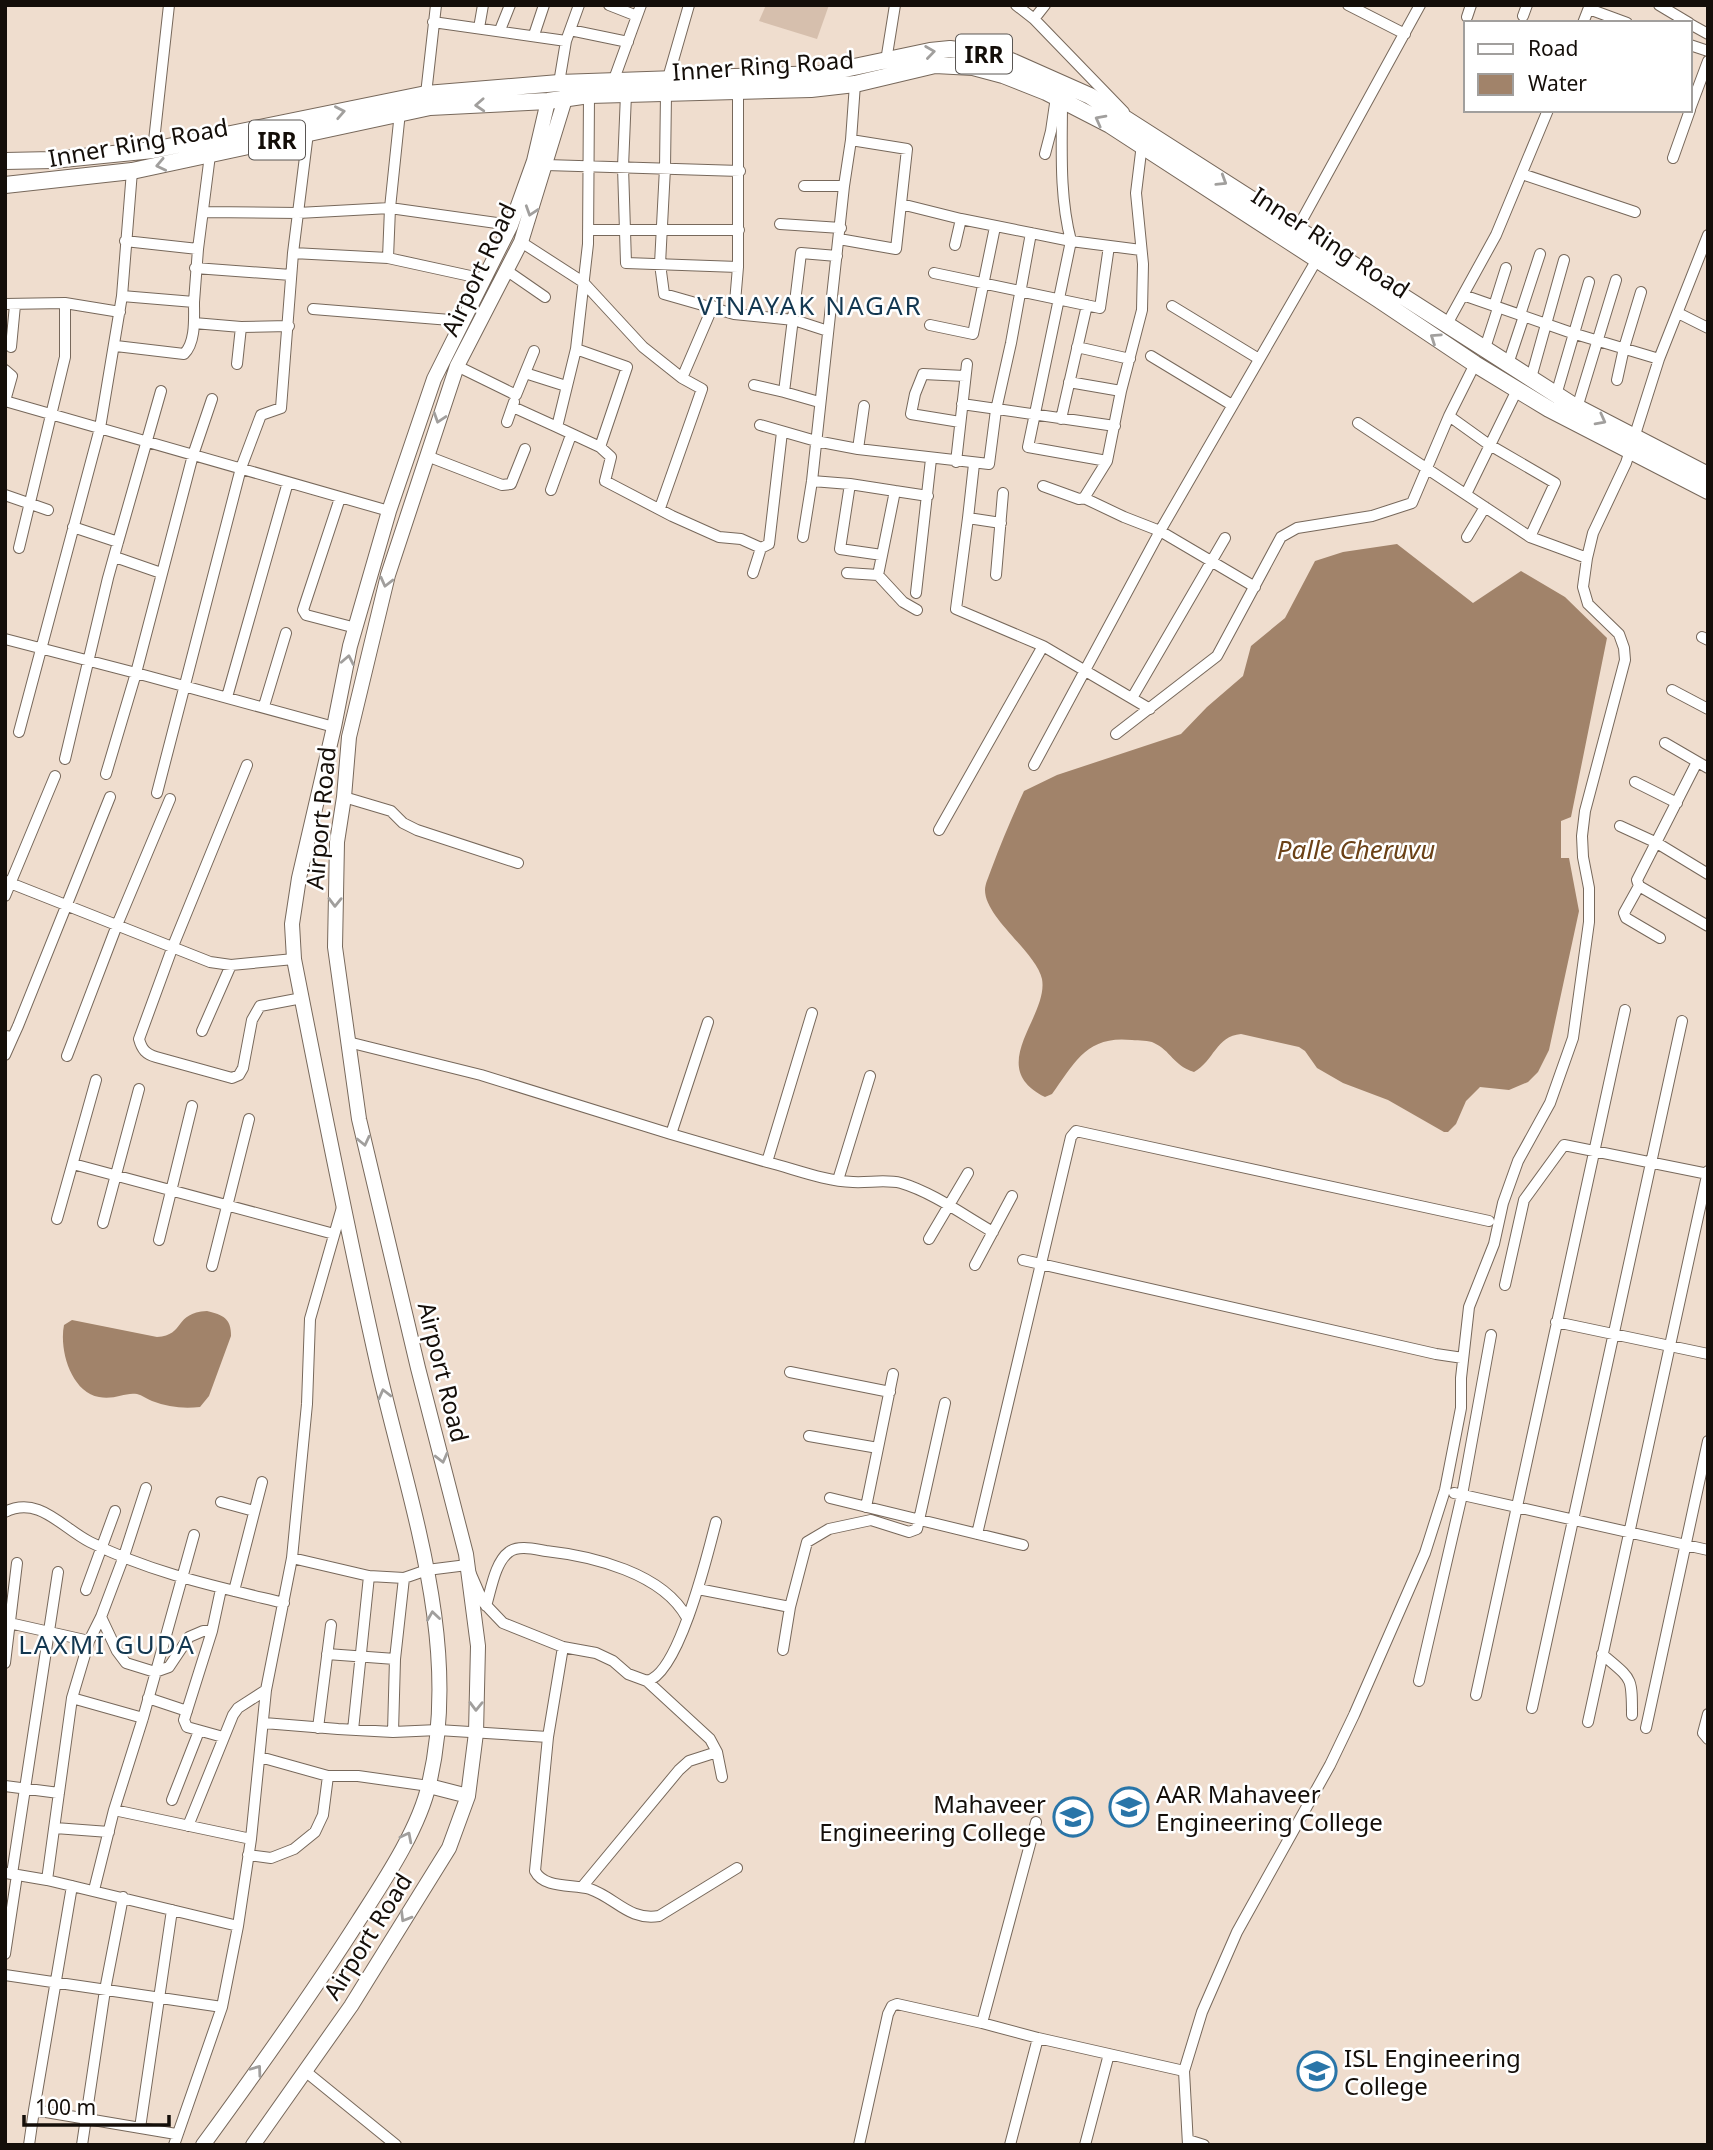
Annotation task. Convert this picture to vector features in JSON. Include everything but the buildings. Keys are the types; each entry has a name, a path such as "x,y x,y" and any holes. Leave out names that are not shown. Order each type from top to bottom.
{"highway":[{"name":"Inner Ring Road","path":"5,162 153,150 426,94 562,91 613,82 738,90 801,82 821,74 930,51 950,49 979,53 1011,61 1090,96 1141,136 1316,261 1517,390 1631,444 1708,475"},
{"name":"Inner Ring Road","path":"5,185 132,171 430,107 548,101 562,91 589,95 626,94 719,79 855,84 935,65 953,65 1003,75 1141,136 1297,229 1708,491"}],"main road":[{"name":"Airport Road","path":"253,2145 351,2006 449,1848 468,1796 476,1733 478,1646 467,1554 418,1368 359,1119 335,947 337,842 349,737 388,575 457,366 521,242 546,165 562,91"},
{"name":"Airport Road","path":"203,2145 308,1999 387,1876 418,1816 429,1786 438,1730 439,1654 427,1570 379,1370 343,1203 294,959 292,924 299,877 356,628 389,512 434,379 510,225 534,161 548,101"},
{"path":"389,512 406,517"},
{"path":"429,1786 468,1796"}],"street":[{"path":"153,150 169,5"},
{"path":"426,94 436,5"},
{"path":"480,28 483,5"},
{"path":"500,30 510,5"},
{"path":"534,35 544,5"},
{"path":"562,91 568,36 579,5"},
{"path":"609,5 639,10 613,82"},
{"path":"689,5 667,86 660,264 664,294 734,314 794,320 828,331"},
{"path":"886,61 895,5"},
{"path":"1016,5 1034,19 1141,136 1136,193 1143,264 1142,310 1121,391 1107,461 1084,498"},
{"path":"1034,19 1045,5"},
{"path":"1348,5 1405,34"},
{"path":"1297,229 1420,5"},
{"path":"1467,17 1471,5"},
{"path":"1659,5 1687,21"},
{"path":"1589,7 1622,21"},
{"path":"433,22 534,35 628,42"},
{"path":"1692,24 1708,34"},
{"path":"1692,105 1708,61"},
{"path":"803,537 851,140 855,84"},
{"path":"734,314 739,230 738,90"},
{"path":"626,94 623,167 626,262 738,267"},
{"path":"556,427 576,349 583,282 588,230 589,95"},
{"path":"1045,154 1059,98"},
{"path":"1059,98 1062,178 1066,223 1071,241 1028,447 1107,461"},
{"path":"1447,324 1496,235 1547,112"},
{"path":"1673,158 1689,112"},
{"path":"388,258 390,208 400,113"},
{"path":"158,793 241,468 261,415 281,408 293,253 308,133"},
{"path":"780,224 840,234 896,248 907,149 851,140"},
{"path":"116,346 184,354 190,349 194,323 195,268 210,155"},
{"path":"546,165 740,170"},
{"path":"19,732 100,428 116,346 132,171"},
{"path":"1522,174 1635,212"},
{"path":"804,186 844,186"},
{"path":"901,204 995,227 1140,250"},
{"path":"203,212 298,213 390,208 510,225"},
{"path":"955,245 961,219"},
{"path":"930,325 973,334 995,227"},
{"path":"588,230 739,230"},
{"path":"760,425 816,441 858,449 987,465 990,462 996,410 1031,233"},
{"path":"1204,2145 1188,2143 1184,2071 1202,2012 1237,1932 1330,1765 1424,1553 1446,1490 1461,1408 1469,1307 1494,1244 1512,1175 1550,1103 1573,1038 1589,922 1589,888 1582,836 1585,811 1625,660 1619,634 1588,604 1583,587 1587,558 1593,533 1631,444 1658,359 1708,235"},
{"path":"125,242 198,248"},
{"path":"521,242 583,282 643,347 682,378 702,389 660,508"},
{"path":"934,273 1100,308 1109,246"},
{"path":"293,253 388,258 484,279"},
{"path":"784,392 801,253 837,256"},
{"path":"1508,364 1540,254"},
{"path":"1531,378 1564,260"},
{"path":"1034,765 1160,531 1316,261"},
{"path":"1696,267 1708,271"},
{"path":"195,268 292,275"},
{"path":"1485,348 1506,268"},
{"path":"506,270 545,297"},
{"path":"1577,408 1616,280"},
{"path":"1556,395 1589,282"},
{"path":"1617,380 1641,292"},
{"path":"1463,295 1572,333 1658,359"},
{"path":"122,296 194,302"},
{"path":"11,347 10,305 65,303 120,312"},
{"path":"19,548 65,357 65,303"},
{"path":"1061,419 1087,305"},
{"path":"682,378 712,306"},
{"path":"1172,306 1259,359"},
{"path":"313,309 463,321"},
{"path":"1678,313 1708,328"},
{"path":"194,323 289,327"},
{"path":"237,364 241,327"},
{"path":"1077,346 1130,359"},
{"path":"576,349 627,367 600,447"},
{"path":"507,422 534,351"},
{"path":"1151,356 1232,405"},
{"path":"1116,734 1217,656 1281,537 1286,533 1297,528 1372,516 1412,503 1449,416 1475,365"},
{"path":"457,366 516,395"},
{"path":"5,370 12,376 12,381 5,401 389,512"},
{"path":"956,462 966,370 923,374 911,414 960,422"},
{"path":"525,373 566,386"},
{"path":"1069,382 1121,391"},
{"path":"754,385 819,402"},
{"path":"1466,495 1488,444 1517,390"},
{"path":"65,759 118,542 161,391"},
{"path":"106,774 136,673 193,455 212,399"},
{"path":"962,404 1115,426"},
{"path":"858,449 864,406"},
{"path":"513,407 600,447 611,457 606,481 719,537 741,539 761,548"},
{"path":"1449,416 1488,444 1555,483 1530,537"},
{"path":"1358,424 1530,537 1587,558"},
{"path":"752,573 761,548 769,544 782,432"},
{"path":"551,490 571,435"},
{"path":"427,456 502,485 511,484 525,449"},
{"path":"916,593 931,459"},
{"path":"974,464 956,609 1043,646 1150,709"},
{"path":"811,481 928,496"},
{"path":"227,697 288,482"},
{"path":"850,484 839,548 882,555"},
{"path":"1043,486 1079,499 1084,498 1160,531 1255,587"},
{"path":"878,575 895,491"},
{"path":"996,575 1003,493"},
{"path":"5,495 48,510"},
{"path":"340,498 303,610 306,615 356,628"},
{"path":"1467,537 1485,507"},
{"path":"968,518 1001,523"},
{"path":"73,527 118,542"},
{"path":"1132,698 1225,538"},
{"path":"115,557 161,573"},
{"path":"847,573 878,575 903,603 917,610"},
{"path":"264,706 286,633"},
{"path":"5,639 264,706 334,727"},
{"path":"939,830 1043,646"},
{"path":"1672,690 1708,709"},
{"path":"1665,743 1703,765 1677,803 1637,880 1639,886 1708,926"},
{"path":"247,765 173,946 139,1039 141,1047 147,1054 232,1077 239,1075 243,1068 252,1020 260,1006 302,998"},
{"path":"5,896 8,882 55,776"},
{"path":"1636,782 1677,803"},
{"path":"5,1055 9,1037 110,797"},
{"path":"344,797 391,811 403,823 416,830 518,863"},
{"path":"67,1056 117,925 170,799"},
{"path":"1619,826 1657,843 1708,874"},
{"path":"8,882 210,962 231,965 294,959"},
{"path":"1639,886 1624,913 1626,918 1660,938"},
{"path":"202,1031 231,965"},
{"path":"1476,1695 1625,1010"},
{"path":"767,1162 812,1013"},
{"path":"1532,1708 1682,1021"},
{"path":"671,1134 708,1022"},
{"path":"348,1042 481,1075 767,1162 838,1180 899,1182 993,1232"},
{"path":"838,1180 870,1076"},
{"path":"57,1219 96,1080"},
{"path":"103,1223 139,1089"},
{"path":"159,1240 192,1106"},
{"path":"212,1266 249,1119"},
{"path":"978,1534 1040,1264 1071,1137 1076,1131 1489,1221"},
{"path":"1505,1285 1524,1200 1564,1144 1708,1173 1588,1722"},
{"path":"73,1164 334,1234"},
{"path":"929,1239 968,1174"},
{"path":"975,1265 1012,1196"},
{"name":"Airport Road","path":"175,2139 222,2007 238,1926 251,1839 266,1690 292,1558 307,1404 310,1319 343,1203"},
{"path":"1023,1261 1463,1358"},
{"path":"1556,1322 1708,1354"},
{"path":"1419,1681 1461,1494 1491,1335"},
{"path":"790,1372 890,1392"},
{"path":"866,1507 893,1374"},
{"path":"783,1650 790,1607 807,1542 815,1535 848,1523 871,1520 913,1532 917,1529 945,1403"},
{"path":"810,1436 878,1448"},
{"path":"1646,1728 1708,1441"},
{"path":"234,1591 262,1482"},
{"path":"47,1880 72,1698 89,1641 124,1556 146,1488"},
{"path":"1446,1490 1708,1550"},
{"path":"830,1498 1023,1545"},
{"path":"221,1502 254,1511"},
{"path":"5,1512 16,1507 36,1508 100,1548 183,1579 284,1603"},
{"path":"86,1590 115,1511"},
{"path":"647,1681 656,1677 674,1650 698,1589 716,1522"},
{"path":"94,1890 114,1810 194,1535"},
{"path":"486,1606 502,1559 511,1550 523,1548 586,1556 615,1566 654,1586 682,1609 687,1618"},
{"path":"292,1558 369,1576 404,1578 427,1570 467,1565 486,1606 503,1623 563,1647 596,1653 613,1661 628,1674 647,1681 710,1739 717,1752 722,1777"},
{"path":"5,1663 17,1563"},
{"path":"5,1954 11,1874 58,1572"},
{"path":"353,1730 369,1576"},
{"path":"393,1732 396,1659 404,1578"},
{"path":"221,1589 212,1631 185,1724 223,1737"},
{"path":"698,1589 790,1607"},
{"path":"101,1617 117,1651 126,1663 156,1672 169,1667 189,1637 203,1631 212,1631"},
{"path":"8,1622 89,1641"},
{"path":"318,1728 331,1625"},
{"path":"563,1647 548,1737 535,1871 537,1875 548,1882 592,1890 639,1917 649,1918 659,1916 737,1868"},
{"path":"327,1654 396,1659"},
{"path":"1602,1654 1632,1683 1632,1715"},
{"path":"188,1826 223,1737 238,1708 266,1690"},
{"path":"72,1698 142,1718"},
{"path":"148,1698 187,1711"},
{"path":"1708,1714 1703,1733 1708,1739"},
{"path":"264,1723 393,1732 438,1730 548,1737"},
{"path":"172,1800 199,1731"},
{"path":"582,1887 679,1770 689,1761 717,1752"},
{"path":"260,1757 328,1776 358,1776 429,1786"},
{"path":"248,1855 271,1858 294,1850 315,1832 323,1815 328,1776"},
{"path":"5,1786 59,1793"},
{"path":"114,1810 251,1839"},
{"path":"982,2023 1036,1822"},
{"path":"55,1828 109,1832"},
{"path":"11,1874 94,1890 238,1926"},
{"path":"29,2145 72,1886"},
{"path":"82,2145 122,1898"},
{"path":"140,2128 172,1910"},
{"path":"5,1975 222,2007"},
{"path":"859,2145 888,2014 892,2006 897,2004 1184,2071"},
{"path":"1010,2145 1038,2038"},
{"path":"1085,2145 1109,2054"},
{"path":"306,2071 397,2145"},
{"path":"34,2110 140,2128 175,2139"}],"shaded area":[{"path":"766,5 829,5 817,39 759,21"}],"water":[{"name":"Palle Cheruvu","path":"1397,544 1473,603 1521,571 1565,597 1607,638 1571,817 1561,821 1561,858 1569,858 1579,911 1549,1050 1538,1072 1528,1082 1509,1090 1480,1087 1466,1101 1456,1124 1448,1132 1388,1100 1343,1083 1317,1068 1299,1047 1241,1034 1226,1039 1194,1072 1152,1042 1104,1042 1084,1053 1052,1094 1045,1097 1028,1085 1020,1071 1019,1056 1042,994 1042,979 1031,958 993,912 985,890 1024,791 1057,775 1181,734 1243,676 1251,646 1285,618 1315,561 1343,552"},
{"path":"207,1311 228,1321 231,1336 209,1396 200,1407 170,1406 137,1394 99,1397 89,1393 74,1379 63,1346 64,1325 72,1320 157,1337 172,1332 189,1316"}],"place":[{"name":"AAR Mahaveer Engineering College","path":"1129,1807"},
{"name":"Mahaveer Engineering College","path":"1073,1817"},
{"name":"ISL Engineering College","path":"1317,2071"}],"district":[{"name":"VINAYAK NAGAR","path":"810,305"},
{"name":"LAXMI GUDA","path":"107,1644"}]}
